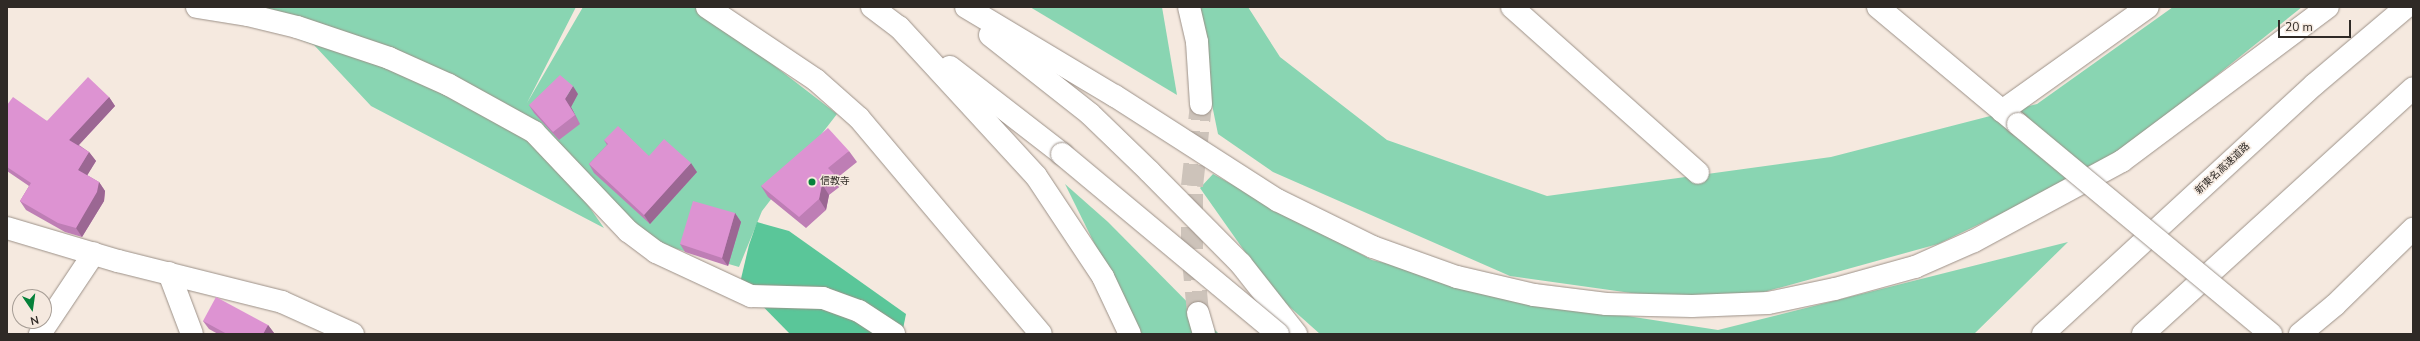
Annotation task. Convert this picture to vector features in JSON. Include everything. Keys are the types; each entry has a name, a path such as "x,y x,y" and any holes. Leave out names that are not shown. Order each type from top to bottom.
{"main road":[{"path":"197,7 248,15 297,27 389,58 449,85 534,132 628,230 656,252 751,296 823,298 859,311 894,334"},
{"path":"707,7 816,80 860,118 1041,334"},
{"path":"872,7 1062,154 1278,334"},
{"path":"955,7 1090,114 1145,166 1241,264 1296,334"},
{"path":"966,7 1115,96 1277,200 1373,246 1457,277 1534,295 1606,304 1692,306 1768,303 1835,289 1915,267 1974,241 2122,161 2328,7"},
{"path":"1189,7 1197,42 1201,104"},
{"path":"1512,7 1698,172"},
{"path":"1878,7 2271,334"},
{"path":"2010,118 2148,7"},
{"name":"新東名高速道路","path":"2043,334 2315,84 2406,7"},
{"path":"899,27 1036,176 1103,277 1130,334"},
{"path":"2143,334 2413,88"},
{"path":"7,228 94,253 282,302 353,334"},
{"path":"2300,334 2335,305 2413,229"},
{"path":"40,334 94,253"},
{"path":"169,273 192,334"},
{"path":"1198,313 1204,334"}],"green space":[{"path":"213,7 576,7 527,103 583,7 698,7 837,114 762,211 739,267 636,237 525,115 604,228 371,106 314,45"},
{"path":"1030,7 1162,7 1177,95"},
{"path":"1192,7 1248,7 1280,57 1387,140 1547,196 1831,157 2037,104 2173,7 2302,7 2107,163 1938,244 1717,305 1510,276 1273,172 1218,134"},
{"path":"1213,174 1372,260 1582,309 1718,330 2068,242 1974,334 1320,334 1274,293 1200,188"},
{"path":"1065,184 1108,222 1219,334 1139,334"},
{"path":"757,222 789,231 906,314 902,334 790,334 740,283 749,245"}],"building":[{"path":"560,75 573,86 565,99 575,115 553,132 529,105"},
{"path":"88,77 109,97 69,140 89,152 78,170 99,182 97,192 76,228 58,223 20,201 31,183 7,167 7,105 13,97 47,121"},
{"path":"618,126 649,156 664,139 691,163 644,215 589,164 608,144 604,140"},
{"name":"信教寺","path":"828,128 849,151 828,168 834,174 822,184 819,199 799,217 761,186"},
{"path":"693,201 735,213 722,258 680,244"},
{"path":"216,297 268,325 263,334 227,334 203,321"}],"tunnel":[{"path":"1198,313 1192,249 1192,186 1201,104"}],"place":[{"name":"信教寺","path":"812,182"}]}
